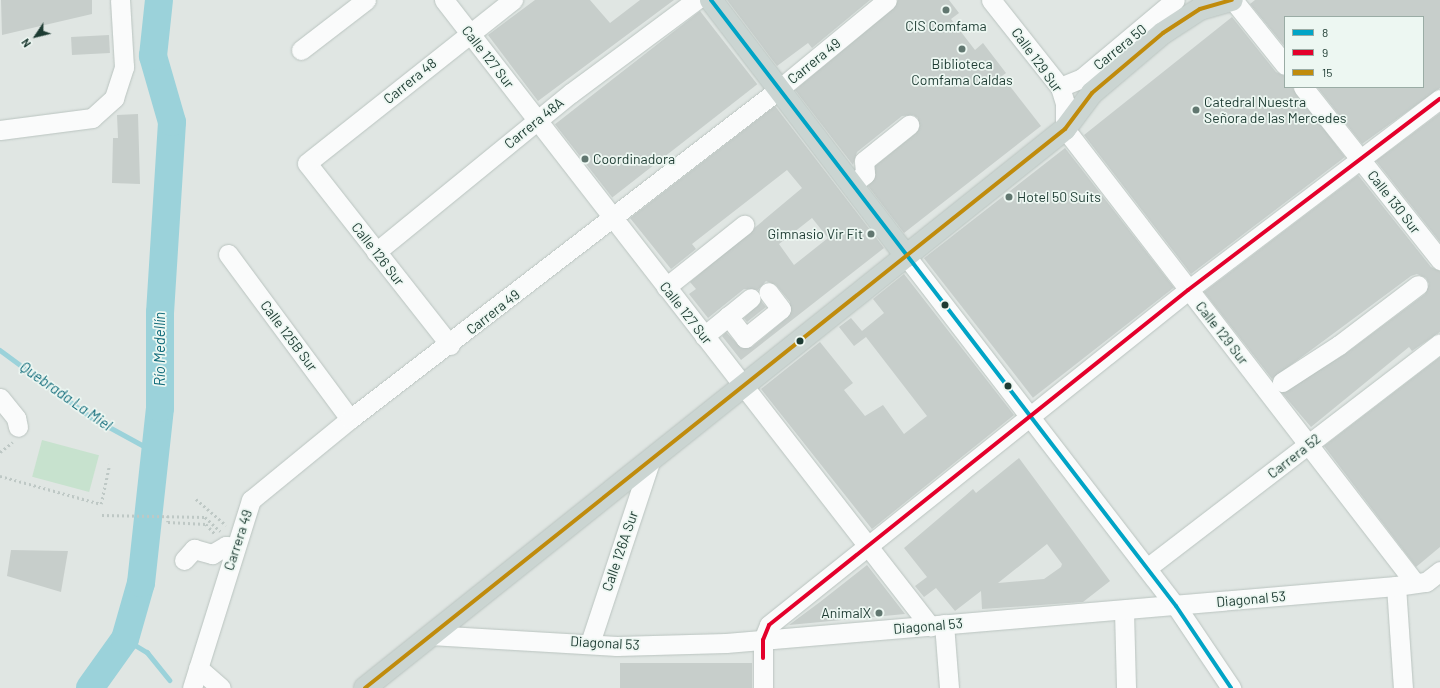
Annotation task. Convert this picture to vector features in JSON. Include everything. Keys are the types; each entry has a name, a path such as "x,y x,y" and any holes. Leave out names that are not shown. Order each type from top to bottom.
{"main road":[{"path":"711,0 778,90 906,256"},
{"name":"Carrera 50","path":"365,688 742,385 1065,129 1092,93 1163,33 1200,9 1233,0"}],"street":[{"path":"0,130 92,118 114,98 124,67 120,0"},
{"path":"301,50 366,0"},
{"name":"Calle 127 Sur","path":"444,0 869,548 937,625"},
{"name":"Carrera 48","path":"307,163 513,0"},
{"name":"Carrera 48A","path":"376,252 537,121 696,0"},
{"name":"Carrera 49","path":"192,688 230,538 251,500 350,418 450,345 778,90 887,0"},
{"name":"Calle 129 Sur","path":"991,0 1060,87 1065,103 1065,129 1188,290 1275,387 1308,445 1430,582"},
{"name":"Carrera 50","path":"1060,87 1082,78 1175,0"},
{"path":"1233,0 1284,64"},
{"name":"Calle 130 Sur","path":"1303,88 1440,260"},
{"path":"763,688 763,640 769,625 869,548 1188,290 1440,99"},
{"path":"852,185 865,174 864,161 909,125"},
{"name":"Calle 126 Sur","path":"307,163 450,345"},
{"path":"666,287 744,225"},
{"name":"Calle 125B Sur","path":"228,254 350,418"},
{"path":"906,256 1032,417 1176,606 1231,688"},
{"path":"1275,387 1339,345 1418,284"},
{"path":"704,336 728,316 759,295 782,309 745,338 728,316"},
{"name":"Carrera 52","path":"1147,568 1440,343"},
{"path":"0,398 16,418 18,427"},
{"name":"Calle 126A Sur","path":"590,642 651,459"},
{"path":"184,560 194,550 212,554 226,546 230,538"},
{"name":"Diagonal 53","path":"430,635 590,642 617,646 763,640 1124,611 1430,582"},
{"path":"1396,586 1403,688"},
{"path":"1124,611 1126,688"},
{"path":"937,625 949,688"},
{"path":"198,668 221,688"}],"path":[{"path":"0,476 101,504 109,465"},
{"path":"196,499 230,538"},
{"path":"102,515 168,516 208,520 230,538"},
{"path":"168,516 168,522 206,524 217,535"}],"green space":[{"path":"42,440 99,455 89,492 32,477"}],"building":[{"path":"1,0 92,0 92,14 2,35"},
{"path":"535,0 590,0 610,23 640,0 674,0 538,101 488,35"},
{"path":"727,0 870,0 812,48 808,43 777,66"},
{"path":"898,0 949,0 959,13 951,19 975,50 983,43 1006,73 1002,76 1041,126 904,233 868,186 875,178 875,166 916,133 918,118 913,115 902,116 857,152 853,165 795,90 894,8"},
{"path":"1255,0 1440,0 1440,88 1362,144 1318,88 1424,88 1424,16 1284,16 1284,46 1250,4"},
{"path":"700,11 757,84 612,198 555,124"},
{"path":"1232,17 1276,72 1284,76 1284,88 1293,88 1345,157 1191,274 1084,135"},
{"path":"109,35 110,53 72,55 71,37"},
{"path":"775,106 884,248 741,360 722,336 726,332 741,348 752,347 788,317 790,302 776,285 766,281 758,290 744,289 708,318 689,294 696,289 690,282 802,188 787,170 692,244 696,249 671,269 630,218","holes":["812,218 828,238 794,265 779,244"]},
{"path":"1440,113 1440,242 1376,161"},
{"path":"138,114 140,184 112,183 113,138 118,138 117,115"},
{"path":"1065,148 1174,287 1033,398 924,258"},
{"path":"1358,175 1431,267 1440,271 1440,332 1412,351 1409,347 1311,427 1282,393 1345,354 1425,294 1429,284 1426,278 1417,274 1411,276 1272,379 1204,292"},
{"path":"904,274 1014,415 872,529 761,389 820,342 853,383 844,390 865,416 883,405 904,434 927,416 866,337 854,346 839,327 851,318 862,331 884,313 873,299"},
{"path":"761,301 766,307 747,322 744,318"},
{"path":"1440,357 1440,547 1416,567 1324,446"},
{"path":"1019,458 1110,581 1083,602 982,609 981,591 955,611 936,588 924,597 915,586 927,577 904,548 973,489 976,493","holes":["1047,544 1062,564 1061,567 1044,579 998,583"]},
{"path":"11,550 68,551 61,592 7,576"},
{"path":"867,565 905,614 789,625 820,602"},
{"path":"620,663 752,663 752,688 620,688"}],"waterway":[{"name":"Río Medellín","path":"90,688 125,639 141,583 160,408 160,313 172,122 153,56 159,0"},
{"name":"Quebrada La Miel","path":"0,350 91,417 155,452"},
{"path":"125,639 147,652 170,680"}],"transit line":[{"name":"8","path":"711,0 1176,606 1231,688"},
{"name":"15","path":"365,688 1065,129 1092,93 1163,33 1200,9 1232,0"},
{"name":"9","path":"763,658 763,640 769,625 1188,290 1440,99"}],"place":[{"name":"CIS Comfama","path":"946,10"},
{"name":"Biblioteca Comfama Caldas","path":"962,49"},
{"name":"Catedral Nuestra Señora de las Mercedes","path":"1196,110"},
{"name":"Coordinadora","path":"585,159"},
{"name":"Hotel 50 Suits","path":"1009,197"},
{"name":"Gimnasio Vir Fit","path":"871,234"},
{"name":"AnimalX","path":"879,613"}]}
